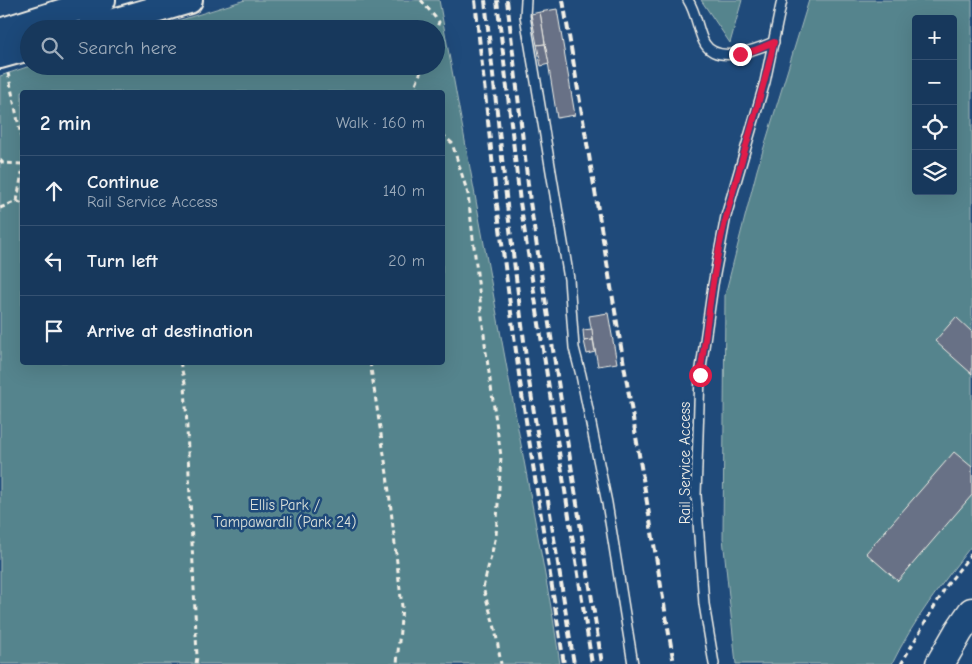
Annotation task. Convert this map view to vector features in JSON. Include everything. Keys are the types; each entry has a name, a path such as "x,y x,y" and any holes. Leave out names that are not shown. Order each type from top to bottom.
{"highway":[{"path":"940,664 972,612"}],"main road":[{"path":"59,20 102,0"},
{"path":"120,20 188,0"},
{"path":"2,47 20,39"},
{"path":"2,47 20,47"}],"lane":[{"path":"526,0 525,16 569,279 574,348 606,503 633,664"},
{"path":"688,0 693,8 705,45 716,54 740,54 774,42"},
{"name":"Rail Service Access","path":"714,664 704,604 696,495 700,375 713,286 726,216 765,82 782,0"}],"path":[{"path":"421,0 437,20"},
{"path":"2,47 20,132"},
{"path":"418,90 416,84 420,75"},
{"path":"445,137 452,143 468,194 486,352 501,456 496,536 483,588 495,628 501,664"},
{"path":"0,160 3,163 20,164"},
{"path":"17,201 20,184"},
{"path":"0,208 17,201"},
{"path":"181,365 186,392 196,664"},
{"path":"370,365 387,474 402,607 397,664"},
{"path":"901,664 947,585 972,553"}],"green space":[{"name":"Ellis Park / Tampawardli (Park 24)","path":"245,0 439,0 443,20 181,20"},
{"path":"701,0 742,0 730,43"},
{"path":"809,0 972,0 972,545 919,617 892,664 736,664 723,538 725,295 757,170"},
{"name":"Ellis Park / Tampawardli (Park 24)","path":"445,33 560,664 0,664 0,76 20,69 20,75 445,75"}],"building":[{"path":"557,9 575,115 557,118 540,12"},
{"path":"540,12 545,44 537,45 531,14"},
{"path":"545,44 549,64 541,66 537,45"},
{"path":"608,313 617,363 598,366 589,316"},
{"path":"956,317 972,332 972,374 935,341"},
{"path":"592,329 593,340 584,341 583,330"},
{"path":"593,340 595,352 587,354 584,341"},
{"path":"954,452 972,467 972,495 898,581 866,553"}],"railway":[{"path":"475,0 497,205 520,382 564,664"},
{"path":"485,0 507,205 529,381 574,664"},
{"path":"497,0 520,202 592,664"},
{"path":"507,0 530,202 602,664"},
{"path":"563,0 674,664"}],"route":[{"path":"700,375 713,286 726,216 765,82 774,42 740,54"}]}
